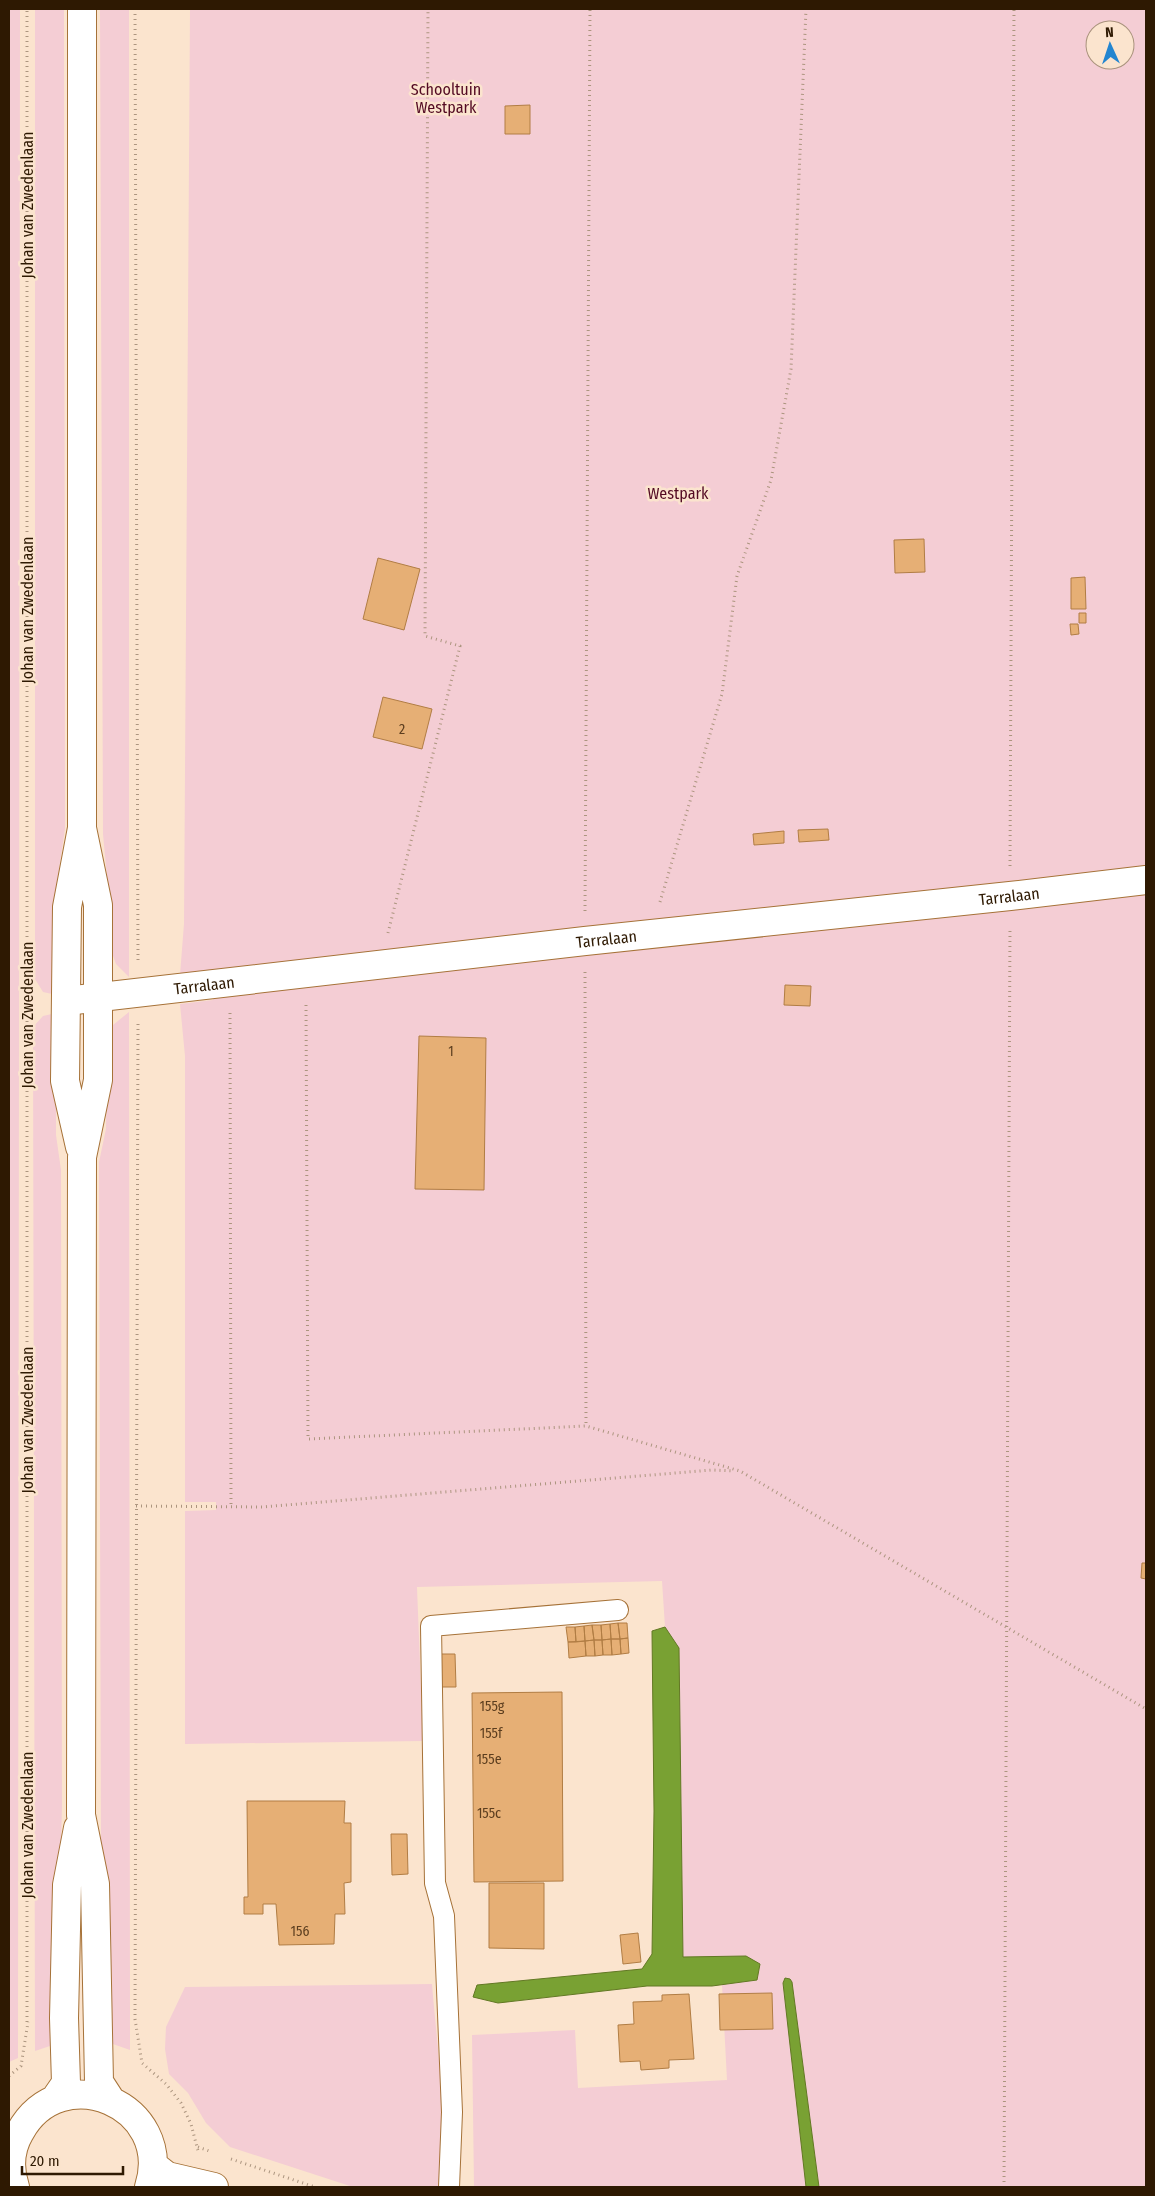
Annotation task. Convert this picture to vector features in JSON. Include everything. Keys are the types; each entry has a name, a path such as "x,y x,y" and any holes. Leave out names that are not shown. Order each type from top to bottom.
{"main road":[{"path":"82,9 82,828 67,907 65,1081 82,1157"},
{"path":"82,828 98,905 98,1080 82,1157 81,1815 94,1884 99,2082 110,2099 133,2115 148,2138 151,2176 167,2176 214,2187"},
{"name":"Tarralaan","path":"66,1001 585,941 1146,880"},
{"path":"55,2099 66,2083 64,2018 67,1885 81,1815"},
{"path":"12,2180 12,2151 16,2126 55,2099 82,2094 110,2099"}],"lane":[{"path":"450,2187 452,2112 444,1916 435,1883 431,1626 618,1610"}],"path":[{"name":"Johan van Zwedenlaan","path":"27,9 27,2022"},
{"path":"135,9 138,993 136,2019 142,2062 166,2084 181,2103 192,2124 198,2147 219,2155"},
{"path":"380,965 460,646 425,636 428,9"},
{"path":"586,1426 585,941 590,9"},
{"path":"662,895 722,694 737,576 771,480 791,369 806,9"},
{"path":"1004,2187 1014,9"},
{"path":"306,973 308,1439 586,1426 740,1471 1146,1709"},
{"path":"230,982 230,1507"},
{"path":"136,1506 262,1507 712,1470 740,1471"},
{"path":"228,2158 315,2187"}],"green space":[{"path":"9,9 20,9 18,2058 9,2062"},
{"path":"35,9 64,9 65,829 57,882 57,995 43,992 35,979"},
{"path":"100,9 129,9 129,977 116,964 109,945 107,877 103,834"},
{"name":"Westpark","path":"190,9 1146,9 1146,2187 819,2187 792,1982 783,1980 806,2187 474,2187 472,2035 575,2030 578,2088 727,2080 722,1985 757,1980 760,1964 746,1956 683,1957 679,1648 665,1627 662,1581 417,1587 423,1741 185,1744 185,1511 216,1510 216,1502 185,1502 185,1056 180,1004 213,1000 213,972 180,975 184,924"},
{"path":"129,1012 130,2050 110,2043 101,1857 99,1162 106,1129 107,1040 113,1025"},
{"path":"56,1013 56,1135 61,1170 62,1806 56,2044 35,2051 33,1027 43,1016"},
{"path":"432,1984 442,2112 441,2163 438,2187 353,2187 230,2147 206,2123 188,2093 169,2074 165,2049 166,2027 185,1987"}],"shaded area":[{"path":"665,1627 679,1648 683,1957 746,1956 760,1964 757,1980 712,1986 647,1986 498,2003 473,1997 477,1985 642,1969 652,1954 654,1811 652,1631"},
{"path":"785,1978 790,1979 792,1982 819,2187 806,2187 783,1983"}],"building":[{"path":"530,105 530,134 505,134 505,106"},
{"path":"924,539 925,572 895,573 894,540"},
{"path":"378,558 420,569 404,630 363,619"},
{"path":"1085,577 1086,609 1071,609 1071,578"},
{"path":"1079,613 1086,613 1086,623 1079,623"},
{"path":"1070,624 1078,624 1079,634 1071,635"},
{"path":"383,697 432,709 422,749 373,737"},
{"path":"828,829 829,840 799,842 798,830"},
{"path":"784,831 784,843 754,845 753,834"},
{"path":"785,985 811,986 810,1006 784,1005"},
{"path":"419,1036 486,1038 484,1190 415,1189"},
{"path":"1142,1563 1146,1563 1146,1579 1141,1578"},
{"path":"618,1623 627,1623 628,1638 620,1639"},
{"path":"618,1623 620,1639 611,1639 610,1624"},
{"path":"610,1624 611,1639 602,1640 601,1625"},
{"path":"592,1625 601,1625 602,1640 594,1640"},
{"path":"592,1625 594,1640 585,1641 584,1626"},
{"path":"584,1626 585,1641 576,1642 575,1627"},
{"path":"566,1627 575,1627 576,1642 568,1642"},
{"path":"628,1638 629,1653 621,1654 620,1639"},
{"path":"611,1639 620,1639 621,1654 612,1655"},
{"path":"611,1639 612,1655 603,1655 602,1640"},
{"path":"594,1640 602,1640 603,1655 595,1656"},
{"path":"594,1640 595,1656 586,1656 585,1641"},
{"path":"585,1641 586,1656 569,1658 568,1642"},
{"path":"440,1654 455,1654 456,1687 441,1687"},
{"path":"562,1692 563,1881 474,1882 472,1693"},
{"path":"247,1801 345,1801 344,1823 351,1823 351,1882 344,1883 345,1914 335,1914 334,1944 279,1945 276,1904 263,1904 263,1914 244,1914 244,1897 248,1897"},
{"path":"391,1834 407,1834 408,1874 392,1875"},
{"path":"489,1883 544,1883 544,1949 489,1948"},
{"path":"638,1933 641,1962 623,1964 620,1935"},
{"path":"772,1993 773,2029 720,2030 719,1994"},
{"path":"689,1994 694,2059 669,2060 669,2068 641,2070 640,2061 620,2062 618,2025 634,2024 633,2002 662,2001 662,1995"}],"park label":[{"name":"Schooltuin Westpark","path":"446,98"}]}
